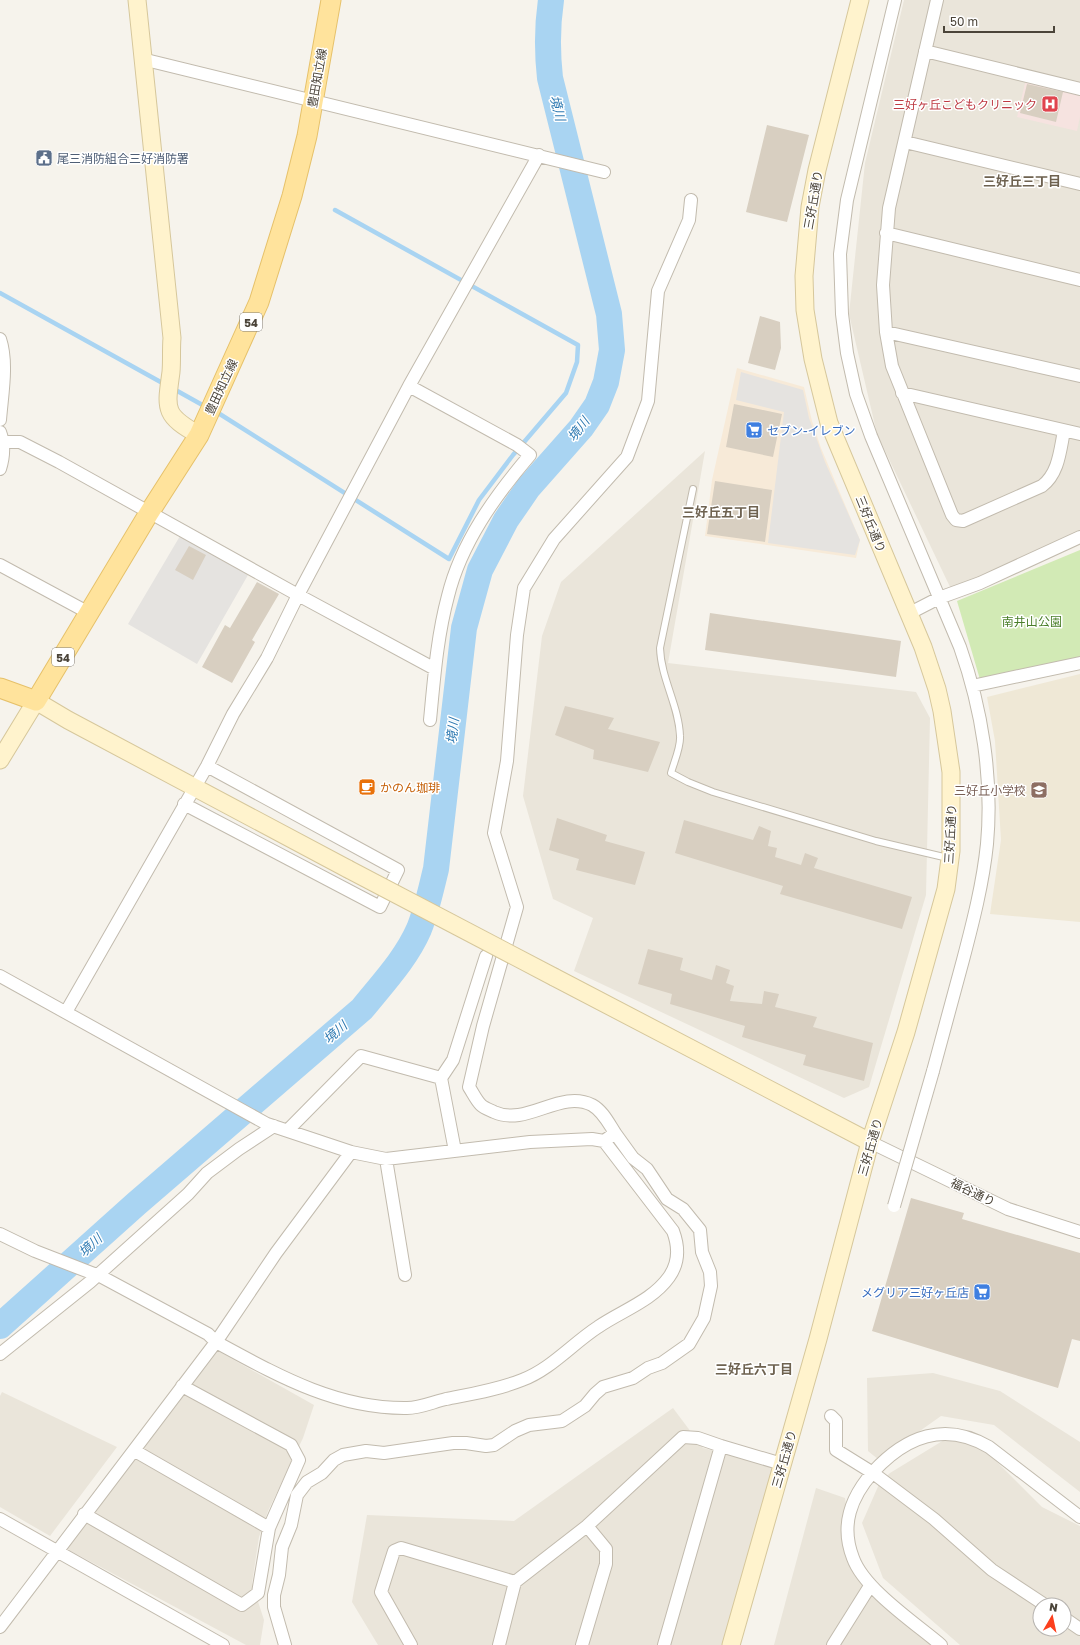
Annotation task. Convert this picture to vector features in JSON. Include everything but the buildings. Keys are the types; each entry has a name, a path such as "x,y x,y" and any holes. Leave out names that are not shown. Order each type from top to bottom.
{"main road":[{"name":"豊田知立線","path":"36,701 149,512 199,435 259,302 292,196 307,136 330,0"},
{"path":"0,688 36,701"}],"street":[{"path":"137,0 142,60 172,338 171,370 166,400 168,409 180,425 199,435"},
{"name":"三好丘通り","path":"731,1645 870,1142 906,1032 935,929 946,889 950,858 952,812 951,772 942,712 930,668 829,423 817,379 805,310 804,276 810,208 817,170 860,0"},
{"path":"894,1206 933,1071 974,918 987,844 988,813 985,749 970,672 871,436 859,401 847,353 842,314 840,254 847,200 895,0"},
{"path":"937,0 889,208 883,285 886,332 892,366 952,516 956,520 963,521 1048,482 1056,468 1064,431"},
{"path":"925,51 1080,89"},
{"path":"142,60 313,100 600,171"},
{"path":"905,142 1080,184"},
{"path":"66,1012 194,786 207,766 233,714 267,658 298,595 409,386 545,157"},
{"path":"285,1645 274,1607 274,1595 279,1575 282,1547 291,1526 297,1495 307,1482 322,1473 334,1460 343,1455 366,1451 384,1453 453,1443 486,1446 494,1445 515,1431 529,1425 562,1421 585,1406 603,1387 633,1378 648,1368 662,1363 690,1344 704,1318 711,1286 710,1272 702,1252 700,1230 683,1209 667,1198 647,1169 633,1158 602,1113 593,1106 582,1101 569,1101 521,1116 504,1116 482,1106 469,1087 482,1026 517,907 494,834 507,761 517,635 524,588 554,539 627,457 648,401 658,291 688,220 690,200"},
{"path":"886,233 1080,280"},
{"path":"886,332 1080,376"},
{"path":"0,339 2,345 4,375 0,420"},
{"path":"409,386 517,445 530,455 493,502 464,552 448,595 440,633 430,720"},
{"path":"902,393 1080,434"},
{"path":"0,470 3,459 2,437 20,442 435,669"},
{"path":"908,614 939,598 980,582 1080,537"},
{"path":"0,565 90,613"},
{"path":"972,686 1080,663"},
{"path":"0,760 36,701 68,720 348,869 870,1142"},
{"path":"184,804 380,907 398,870 207,766"},
{"path":"455,1151 440,1078 453,1060 486,956"},
{"path":"0,976 270,1125 350,1152 386,1159 530,1142 592,1139 604,1141 616,1133"},
{"path":"288,1130 361,1056 440,1078"},
{"path":"0,1354 97,1276 188,1194 208,1173 270,1125"},
{"path":"0,1234 97,1276 208,1334 216,1342 294,1384 344,1401 383,1407 409,1408 499,1387 522,1380 541,1371 598,1327 651,1294 662,1285 675,1266 678,1248 672,1231 604,1141"},
{"name":"福谷通り","path":"870,1142 1008,1209 1080,1232"},
{"path":"0,1627 84,1514 135,1451 216,1342 276,1253 350,1152"},
{"path":"386,1159 405,1275"},
{"path":"84,1514 242,1605 258,1593 269,1528 299,1460 291,1445 182,1386"},
{"path":"831,1416 836,1421 836,1450 872,1473 934,1519 992,1570 1033,1597"},
{"path":"941,1645 870,1586 853,1560 847,1531 848,1512 855,1495 886,1457 903,1444 920,1437 941,1434 956,1434 975,1439 989,1447 1080,1517"},
{"path":"499,1645 515,1582 587,1526 683,1437 698,1438 782,1464"},
{"path":"664,1645 721,1446"},
{"path":"135,1451 269,1528"},
{"path":"0,1519 58,1550 223,1645"},
{"path":"582,1645 606,1564 606,1549 587,1526"},
{"path":"411,1645 381,1592 394,1551 401,1548 515,1582"},
{"path":"833,1645 870,1586"}],"lane":[{"path":"693,489 660,648 660,663 677,718 680,738 671,773 713,792 876,841 950,858"}],"shaded area":[{"path":"904,0 1080,0 1080,532 951,589 877,434 849,314 865,163"},
{"name":"三好ヶ丘こどもクリニック","path":"1026,79 1080,91 1080,117 1077,131 1017,117"},
{"path":"737,368 804,387 812,421 821,448 860,540 856,558 705,536 712,480"},
{"path":"741,372 803,390 809,418 825,462 860,540 855,555 768,543 784,412 736,400"},
{"path":"705,451 668,663 916,692 930,718 926,895 869,1087 844,1098 574,971 593,918 553,899 523,796 542,636 561,582"},
{"path":"180,536 248,575 197,664 128,624"},
{"name":"三好丘小学校","path":"1080,674 1080,922 990,914 1001,840 995,741 987,697"},
{"path":"218,1351 314,1405 303,1438 268,1511 259,1537 252,1583 264,1620 260,1645 246,1645 67,1549"},
{"path":"933,1373 1000,1391 1080,1442 1080,1492 994,1425 941,1416 879,1460 868,1451 867,1378"},
{"path":"2,1392 117,1447 50,1536 0,1507 0,1396"},
{"path":"673,1408 703,1448 784,1468 727,1645 378,1645 352,1602 367,1515 514,1521"},
{"path":"944,1440 977,1442 1042,1507 1080,1526 1080,1645 960,1645 883,1578 862,1523 880,1482 890,1473"},
{"path":"816,1488 845,1498 854,1556 879,1599 933,1645 774,1645"}],"green space":[{"name":"南井山公園","path":"1080,550 1080,659 981,683 957,601"}],"waterway":[{"name":"境川","path":"0,1326 136,1204 362,1009 401,961 419,929 427,906 436,869 464,628 480,570 506,520 528,488 581,428 597,405 606,382 612,350 609,314 550,78 548,39 551,0"},
{"path":"215,411 449,559 479,500 513,455 566,393 577,362 578,345 335,210"},
{"path":"0,293 166,385"},
{"path":"172,388 206,407"}],"place":[{"name":"三好ヶ丘こどもクリニック","path":"1050,104"},
{"name":"尾三消防組合三好消防署","path":"44,158"},
{"name":"セブン-イレブン","path":"754,430"},
{"name":"かのん珈琲","path":"367,787"},
{"name":"三好丘小学校","path":"1039,790"},
{"name":"メグリア三好ヶ丘店","path":"982,1292"}],"district":[{"name":"三好丘三丁目","path":"1022,181"},
{"name":"三好丘五丁目","path":"721,512"},
{"name":"三好丘六丁目","path":"754,1369"}]}
